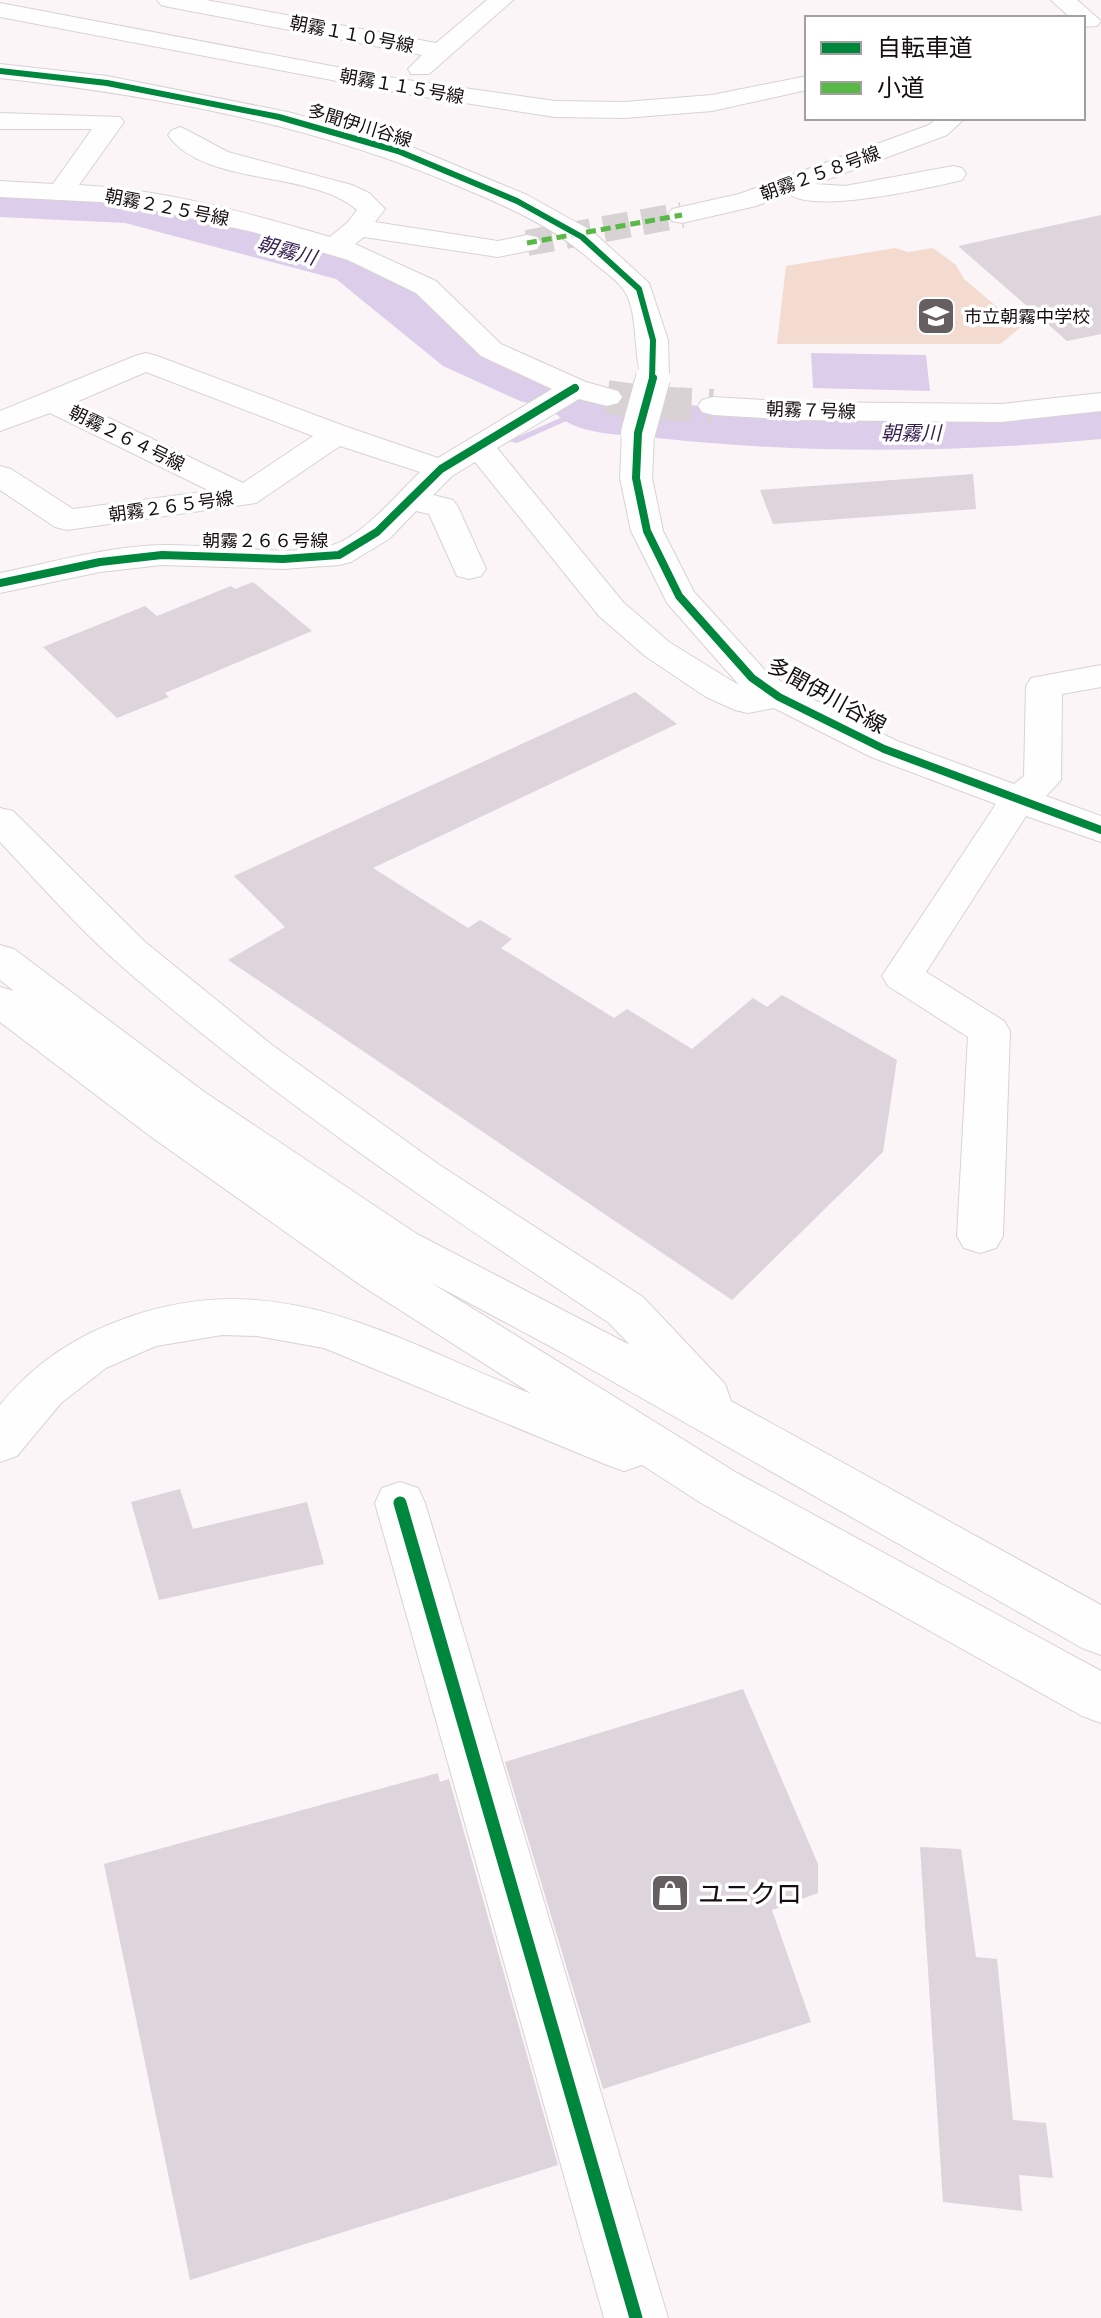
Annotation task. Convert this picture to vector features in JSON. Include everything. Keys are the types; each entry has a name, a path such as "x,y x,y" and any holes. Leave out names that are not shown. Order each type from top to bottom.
{"main road":[{"path":"121,33 168,0"},
{"name":"朝霧１１０号線","path":"168,0 441,51"},
{"path":"400,86 498,0"},
{"path":"1063,0 1084,16"},
{"name":"朝霧１１５号線","path":"0,10 400,86 555,109 624,110 712,103 805,83"},
{"name":"多聞伊川谷線","path":"0,71 107,83 279,117 398,151 517,201 582,237 639,289 653,340 654,373 638,433 636,478 647,531 679,596 752,678 779,697 884,749 1101,830"},
{"name":"朝霧２５８号線","path":"682,215 747,200 938,130 950,120"},
{"path":"0,121 111,122 60,192"},
{"path":"181,135 217,157 343,189 363,199 371,209 358,228 334,247"},
{"path":"784,186 808,192 845,194 953,174"},
{"name":"朝霧２２５号線","path":"0,189 121,195 259,225 358,254 426,287 491,350 575,388"},
{"path":"358,228 498,249 527,243"},
{"path":"0,422 146,362 336,434 441,469"},
{"path":"575,388 607,397"},
{"name":"朝霧２６６号線","path":"0,583 100,562 162,555 283,559 339,555 377,532 441,469 575,388"},
{"name":"朝霧２６４号線","path":"52,402 245,496"},
{"name":"朝霧７号線","path":"713,406 795,411 1001,413 1101,402"},
{"name":"朝霧２６５号線","path":"0,476 67,520 245,496 336,434"},
{"path":"479,446 611,609 657,649 719,689 748,702 779,697"},
{"path":"409,500 442,507 469,569"},
{"path":"980,1236 989,1031 902,976 1017,801 1042,780 1044,686 1101,676"},
{"path":"0,820 131,952 257,1056 422,1176 626,1310 739,1432"},
{"path":"0,973 401,1246 576,1338 1101,1632"},
{"path":"0,973 267,1198 375,1271 719,1488 1101,1699"},
{"path":"0,1442 28,1405 61,1374 101,1349 143,1330 187,1320 230,1316 322,1329 369,1345 484,1396 719,1488"},
{"path":"400,1503 636,2318"}],"shaded area":[{"path":"895,248 908,252 933,248 956,265 964,279 1021,327 1000,344 777,344 786,266"},
{"path":"811,353 926,355 930,391 813,388"}],"building":[{"path":"1101,215 1101,334 1067,341 958,246"},
{"path":"973,474 976,509 773,524 760,490"},
{"path":"253,582 312,631 165,693 169,697 117,718 43,647 145,606 157,616 231,586 235,589"},
{"path":"635,692 677,724 373,868 468,928 480,920 512,939 501,948 614,1018 627,1009 692,1049 753,998 767,1007 782,995 897,1060 883,1152 732,1300 228,960 285,927 234,876"},
{"path":"180,1489 193,1529 307,1502 324,1564 159,1600 131,1502"},
{"path":"743,1689 818,1864 818,1893 772,1910 811,2022 603,2089 505,1762"},
{"path":"438,1773 440,1782 449,1779 558,2165 190,2280 104,1864"},
{"path":"920,1847 961,1849 976,1957 997,1959 1013,2120 1046,2123 1053,2178 1019,2175 1022,2211 943,2202"}],"waterway":[{"name":"朝霧川","path":"0,202 126,208 355,268 463,354 540,389"},
{"name":"朝霧川","path":"579,407 617,416 767,431 823,433 935,433 1101,421"},
{"path":"513,441 586,410"}],"tunnel":[{"path":"527,243 682,215"},
{"path":"607,397 648,403 713,406"}],"marked path":[{"path":"527,243 682,215"}],"cycle path":[{"path":"0,71 107,83 279,117 398,151 517,201 582,237 639,289 653,340 654,373 638,433 636,478 647,531 679,596 752,678 779,697 884,749 1101,830"},
{"path":"0,583 100,562 162,555 283,559 339,555 377,532 441,469 575,388"},
{"path":"400,1503 636,2318"}],"place":[{"name":"市立朝霧中学校","path":"936,316"},
{"name":"ユニクロ","path":"670,1893"}]}
